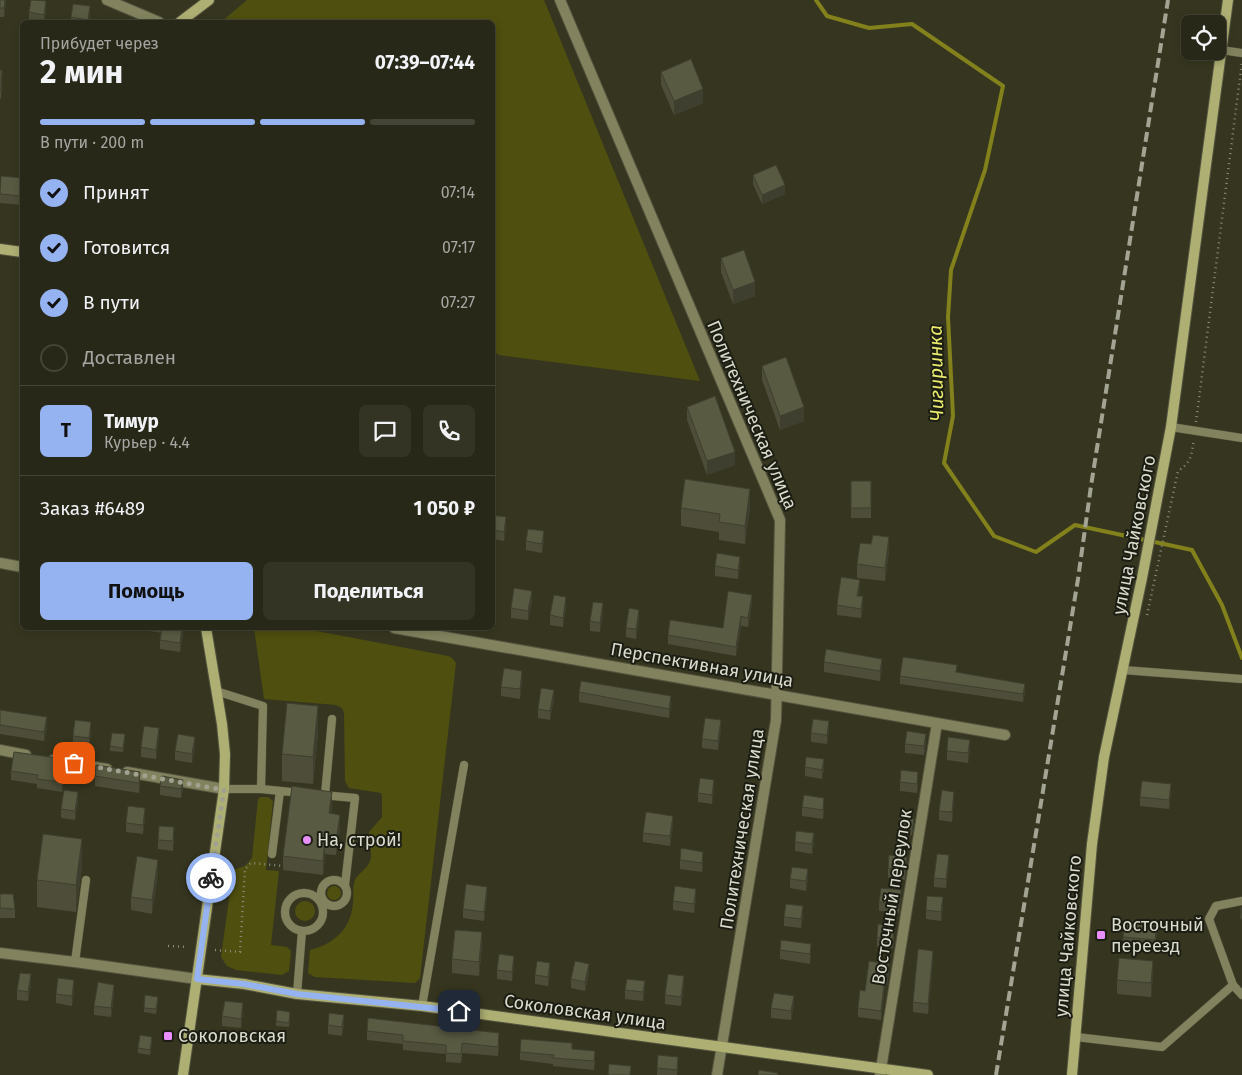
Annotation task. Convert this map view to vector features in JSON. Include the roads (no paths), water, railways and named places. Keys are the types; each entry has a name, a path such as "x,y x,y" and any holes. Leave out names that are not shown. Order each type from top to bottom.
{"street":[{"path":"107,0 154,20"},
{"path":"183,20 209,0"},
{"name":"Политехническая улица","path":"560,0 780,520 776,720 717,1075"},
{"name":"улица Чайковского","path":"1226,15 1228,0"},
{"name":"улица Чайковского","path":"1072,1075 1092,844 1104,757 1172,427 1220,60"},
{"path":"0,249 20,252"},
{"path":"0,563 20,567"},
{"path":"183,1075 224,790 225,754 222,724 206,630"},
{"name":"Перспективная улица","path":"406,630 777,694 1005,736"},
{"name":"Восточный переулок","path":"880,1072 937,723"},
{"path":"0,750 224,790"},
{"name":"Соколовская улица","path":"0,953 244,984 297,994 422,1006 722,1047 880,1072 928,1075"}],"lane":[{"path":"1226,51 1242,53"},
{"path":"1172,427 1242,438"},
{"path":"1123,670 1242,679"},
{"path":"216,691 263,706 261,789"},
{"path":"325,795 332,719"},
{"path":"422,1006 464,765"},
{"path":"224,790 261,789 307,793"},
{"path":"272,854 280,791"},
{"path":"316,794 355,798 345,885 346,897 341,904 323,914"},
{"path":"75,962 86,880"},
{"path":"337,906 332,906 325,902 321,890 329,880 338,880 345,885"},
{"path":"306,893 314,896 321,902 323,914 320,922 311,930 302,930 291,925 286,916 288,904 294,896 306,893"},
{"path":"1242,901 1216,906 1209,919 1233,985 1242,995"},
{"path":"297,994 302,930"},
{"path":"1076,1036 1162,1047 1233,985"}],"waterway":[{"name":"Чигиринка","path":"816,0 827,16 869,28 912,24 1003,86 985,170 951,270 948,317 953,416 944,463 994,536 1036,552 1075,525 1192,550 1222,605 1242,658"}],"railway":[{"path":"996,1075 1078,579 1168,0"}],"place":[{"name":"На, строй!","path":"307,840"},
{"name":"Восточный переезд","path":"1101,935"},
{"name":"Соколовская","path":"168,1036"}]}
